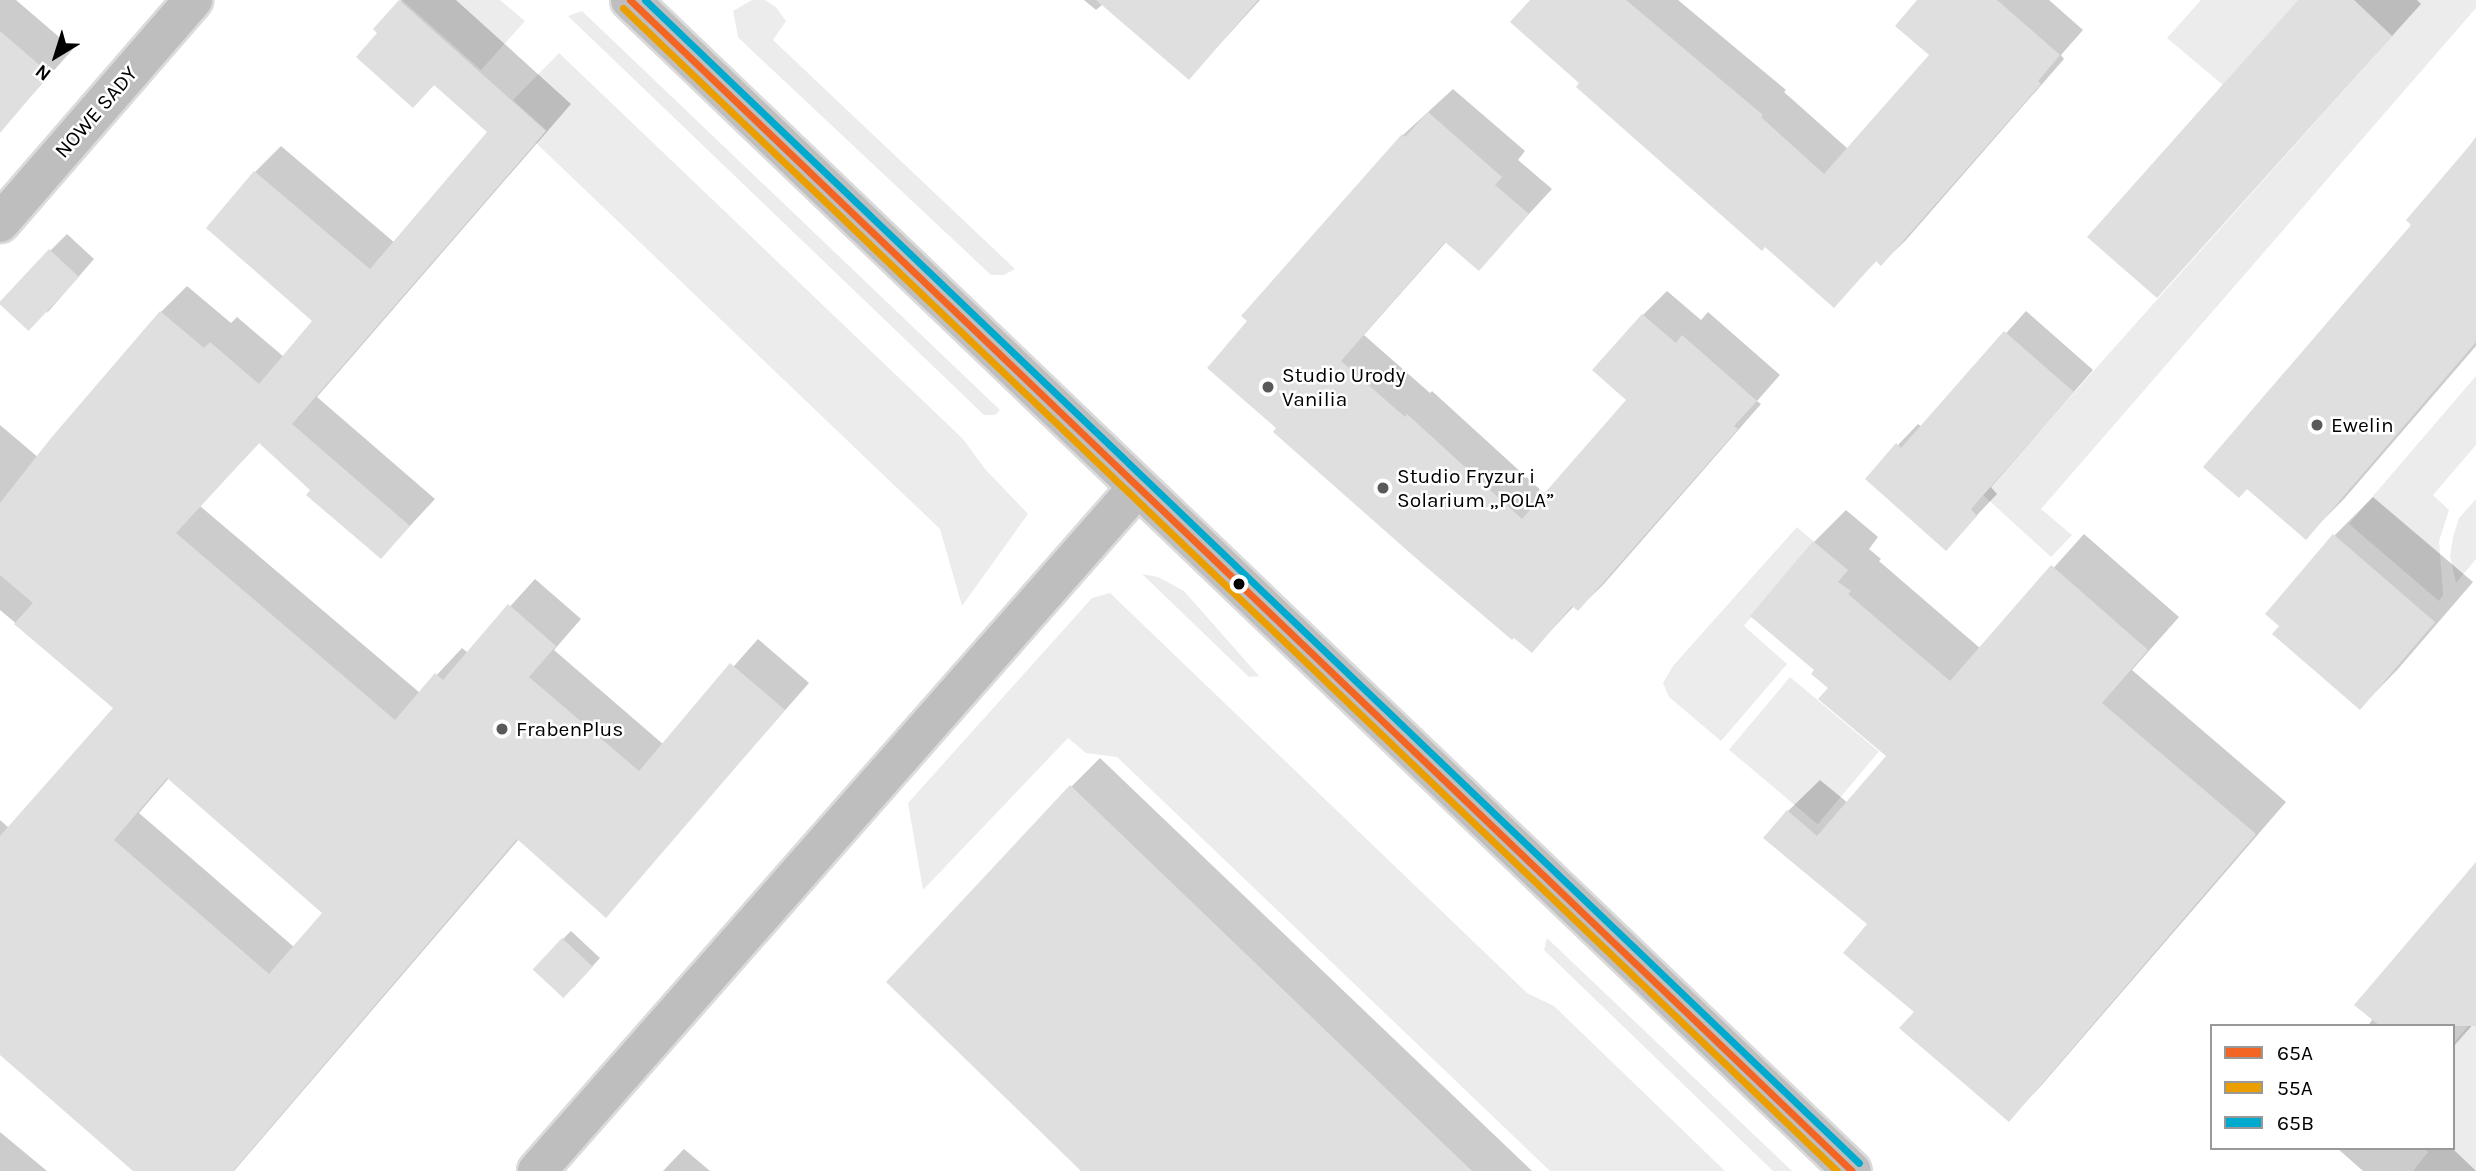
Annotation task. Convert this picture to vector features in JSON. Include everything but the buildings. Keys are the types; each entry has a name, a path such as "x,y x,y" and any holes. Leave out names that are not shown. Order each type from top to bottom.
{"main road":[{"name":"NOWE SADY","path":"0,223 192,0"},
{"path":"631,0 1852,1171"},
{"path":"537,1171 1137,488"}],"shaded area":[{"path":"402,0 500,0 525,21 481,70"},
{"path":"752,0 765,0 776,7 786,21 773,40 1015,269 1004,275 991,275 738,37 733,11"},
{"path":"2201,0 2298,0 2223,85 2167,38"},
{"path":"2354,0 2476,0 2476,8 2041,509 2072,535 2051,557 1983,495 2392,36"},
{"path":"582,11 1000,410 995,415 984,415 568,16"},
{"path":"559,53 963,439 985,469 1028,514 962,606 940,529 536,143 546,130 513,100"},
{"path":"2476,376 2476,445 2433,495 2449,510 2439,541 2443,595 2439,601 2349,524"},
{"path":"2476,499 2476,559 2456,583 2450,556 2453,537 2459,518"},
{"path":"1797,527 1813,541 1744,626 1787,664 1721,741 1669,697 1663,683 1673,666"},
{"path":"1142,574 1158,577 1184,591 1259,676 1249,677"},
{"path":"1110,593 1527,993 1554,1006 1725,1171 1550,1171 1117,757 1086,753 1068,738 923,890 908,803 1092,598"},
{"path":"1790,677 1879,752 1818,824 1729,750"},
{"path":"1547,938 1792,1171 1773,1171 1544,950"},
{"path":"2476,1017 2476,1171 2413,1171 2428,1152 2426,1150 2455,1150 2455,1042"}],"transit line":[{"name":"65A","path":"630,0 1852,1171"},
{"name":"65B","path":"645,0 1859,1163"},
{"name":"55A","path":"623,8 1837,1171"}],"place":[{"name":"Studio Urody Vanilia","path":"1268,387"},
{"name":"Ewelin","path":"2317,425"},
{"name":"Studio Fryzur i Solarium „POLA”","path":"1383,488"},
{"name":"FrabenPlus","path":"502,729"}]}
